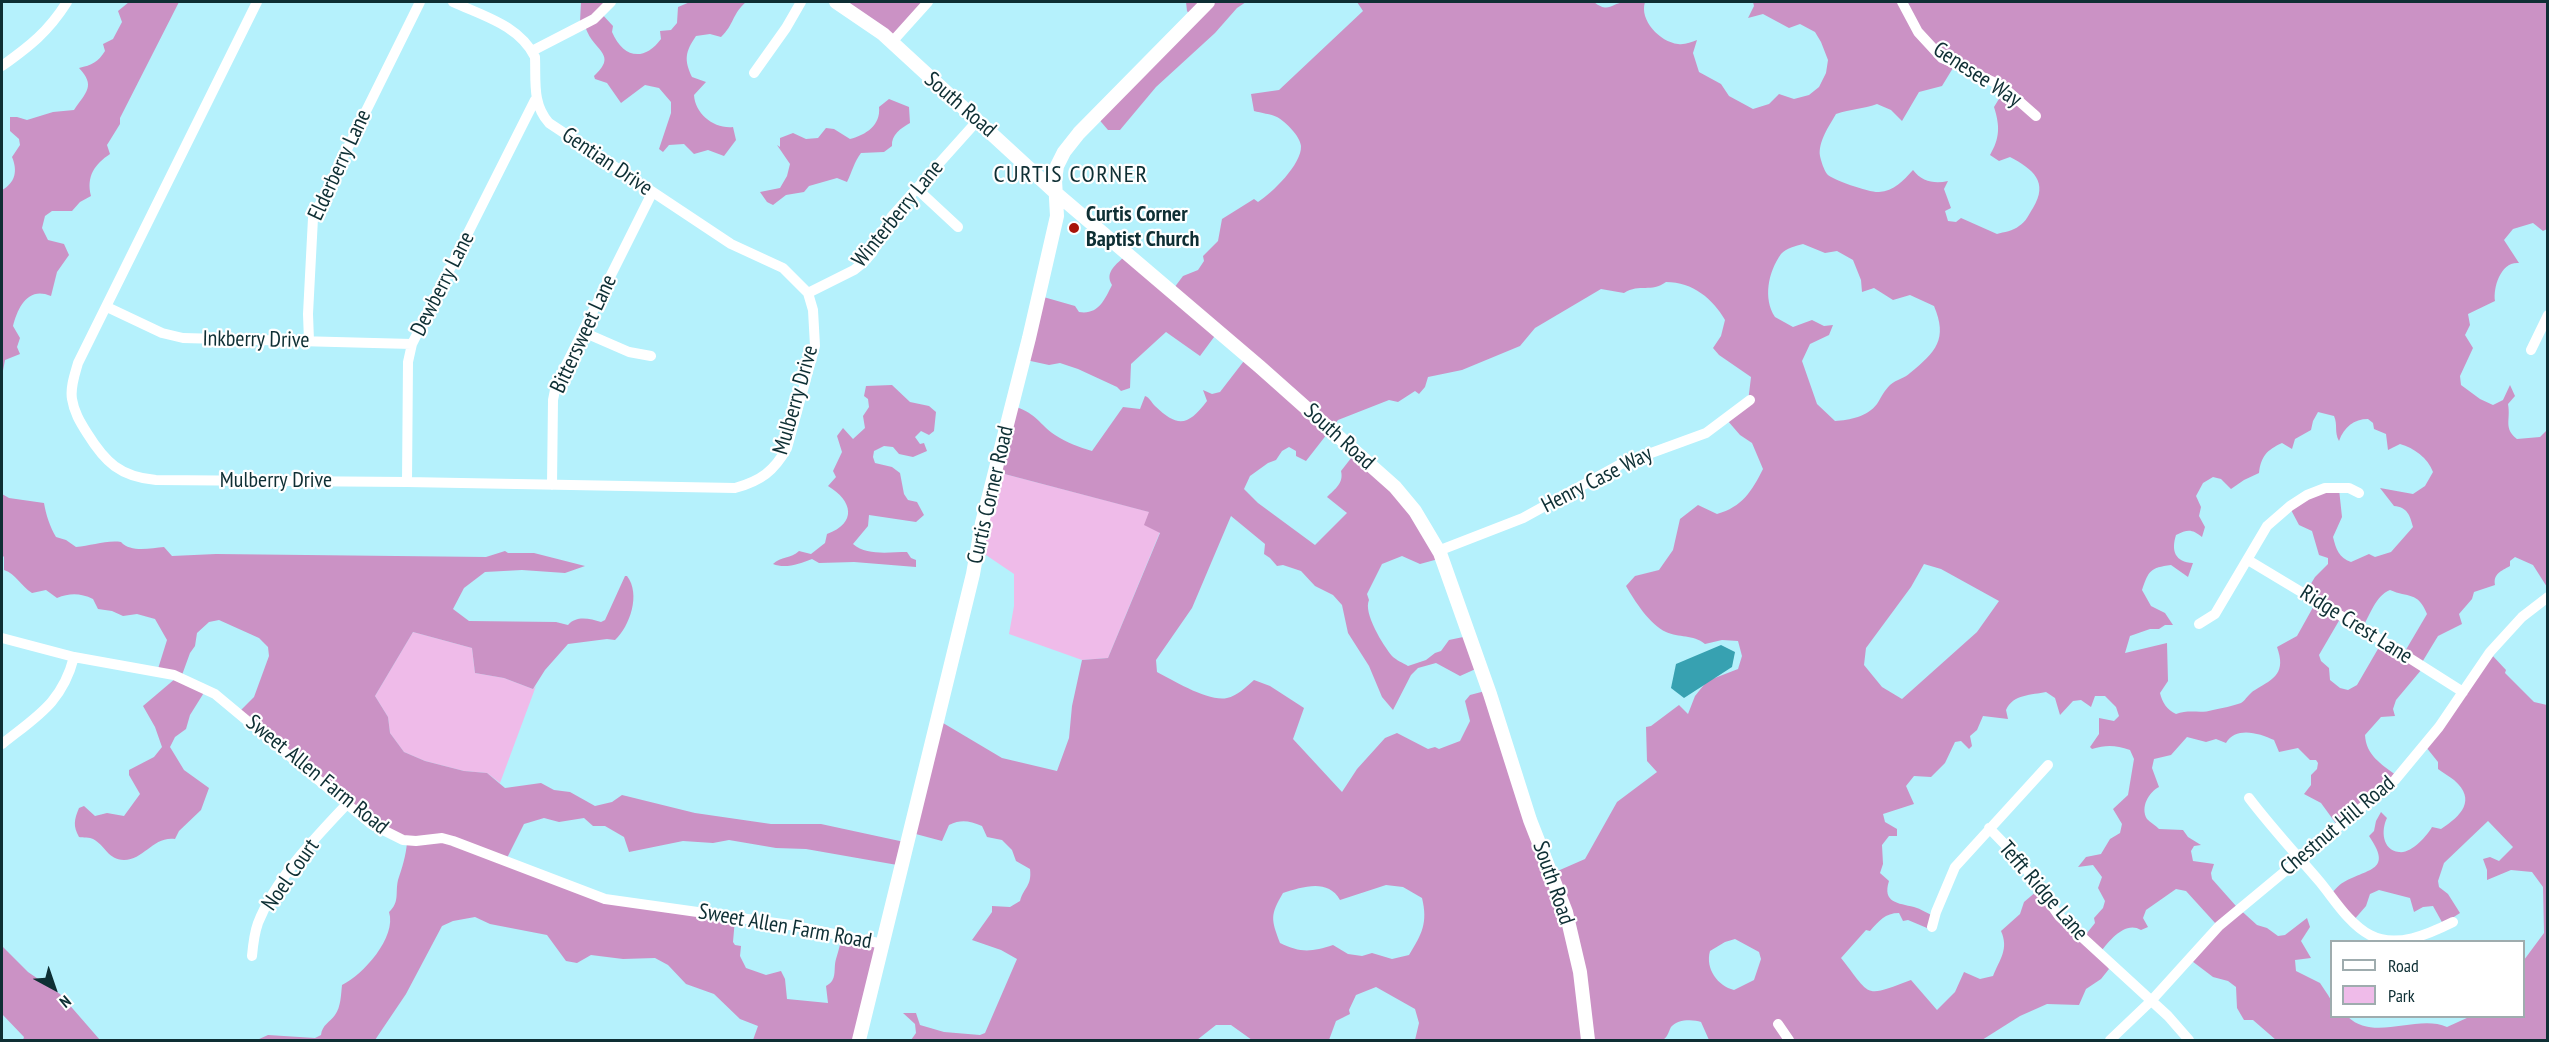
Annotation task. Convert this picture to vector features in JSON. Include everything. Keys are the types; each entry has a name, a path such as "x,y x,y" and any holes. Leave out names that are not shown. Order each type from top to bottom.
{"street":[{"path":"2,66 42,36 67,2"},
{"name":"Mulberry Drive","path":"257,2 78,363 74,376 72,399 78,419 105,460 127,475 156,480 735,488 752,484 767,475 787,448 815,346 813,310 808,293"},
{"name":"Elderberry Lane","path":"309,341 308,314 313,218 420,2"},
{"path":"453,2 508,27 532,51 535,57 536,100"},
{"path":"532,51 594,19 611,2"},
{"path":"754,73 786,28 801,2"},
{"name":"South Road","path":"836,2 892,42 1057,194 1260,367 1395,487 1422,520 1438,551 1490,694 1530,820 1566,912 1580,972 1588,1041"},
{"path":"892,42 928,2"},
{"name":"Curtis Corner Road","path":"859,1041 973,574 982,523 1029,338 1056,216 1057,166 1075,137 1208,2"},
{"name":"Genesee Way","path":"1902,2 1918,32 1942,58 1961,69 1985,76 2002,86 2036,116"},
{"name":"Gentian Drive","path":"536,100 540,113 549,123 731,244 783,268 808,293"},
{"name":"Dewberry Lane","path":"407,482 408,362 412,344 536,100"},
{"name":"Winterberry Lane","path":"808,293 854,270 864,262 892,216 978,120"},
{"path":"916,188 958,227"},
{"name":"Bittersweet Lane","path":"552,485 553,400 556,385 652,193"},
{"name":"Inkberry Drive","path":"106,307 171,337 412,344"},
{"path":"2531,350 2547,315"},
{"path":"583,332 629,352 651,356"},
{"name":"Henry Case Way","path":"1438,551 1523,518 1622,464 1706,433 1750,400"},
{"path":"2199,624 2215,614 2267,526 2298,500 2316,491 2333,487 2349,488 2359,493"},
{"name":"Ridge Crest Lane","path":"2248,560 2463,692"},
{"name":"Chestnut Hill Road","path":"2110,1041 2151,1001 2220,926 2395,780 2439,727 2482,661 2522,617 2547,597"},
{"name":"Sweet Allen Farm Road","path":"2,638 74,657 174,675 215,694 371,824 397,838 416,841 447,839 500,857 605,899 790,925 883,945"},
{"path":"2,744 48,707 60,693 69,677 74,657"},
{"path":"1932,927 1955,867 2048,765"},
{"path":"2249,798 2344,913 2371,936 2389,940 2412,939 2427,935 2453,922"},
{"name":"Noel Court","path":"252,956 258,924 270,899 284,877 347,804"},
{"name":"Tefft Ridge Lane","path":"1989,828 2019,859 2059,916 2151,1001 2189,1041"},
{"path":"1778,1024 1789,1041"}],"green space":[{"path":"997,472 1150,512 1160,532 1108,658 1082,660 1009,634 1014,606 1014,574 980,551"},
{"path":"413,632 472,648 475,673 504,678 533,689 536,686 500,783 487,773 464,771 425,761 404,752 390,733 388,717 375,696"}],"shaded area":[{"path":"129,2 179,2 120,118 120,124 107,145 110,154 93,171 90,182 91,196 80,202 72,211 52,211 45,216 42,228 48,240 64,244 69,255 57,272 51,296 36,294 30,296 21,306 13,326 20,338 17,347 20,354 5,360 2,376 2,190 10,184 14,176 15,167 12,157 20,145 19,139 10,131 10,117 27,120 53,112 74,110 85,94 88,84 79,68 88,66 100,58 105,51 103,44 113,39 122,22 118,11"},
{"path":"581,2 608,2 600,12 613,26 612,32 617,41 628,52 641,54 661,39 660,31 671,30 677,23 678,7 690,2 746,2 721,37 710,34 696,36 687,56 692,77 706,82 694,95 698,108 713,123 733,127 736,140 724,156 708,150 694,154 684,144 669,145 663,152 659,149 671,113 671,102 659,88 645,85 621,103 607,83 595,79 594,76 603,65 604,57 583,22 580,22"},
{"path":"833,2 929,2 893,43"},
{"path":"1186,2 1246,2 1237,8 1215,33 1156,87 1120,130 1108,130 1096,116 1192,18 1187,11"},
{"path":"1357,2 1594,2 1607,8 1625,2 1645,2 1645,16 1658,35 1678,44 1697,40 1693,53 1699,72 1721,84 1729,96 1753,109 1769,104 1779,94 1794,99 1809,95 1819,87 1826,73 1828,60 1815,32 1800,24 1789,28 1763,14 1748,18 1754,6 1753,2 2547,2 2547,229 2543,231 2533,223 2513,229 2504,240 2519,263 2513,263 2503,270 2495,289 2495,301 2468,314 2470,325 2465,335 2473,348 2460,376 2461,385 2480,399 2493,405 2503,400 2510,385 2515,396 2508,404 2509,427 2517,439 2540,437 2547,430 2547,587 2533,565 2515,557 2510,561 2510,566 2496,575 2495,585 2474,592 2472,599 2459,614 2462,624 2438,636 2421,664 2422,669 2396,700 2393,709 2395,716 2381,717 2365,735 2371,754 2396,775 2337,825 2321,803 2304,794 2311,785 2311,775 2317,769 2316,760 2310,760 2298,748 2279,752 2274,740 2248,732 2236,734 2226,743 2216,739 2206,742 2187,737 2171,755 2154,759 2152,768 2159,787 2149,796 2145,805 2145,814 2147,819 2159,829 2183,830 2188,837 2201,845 2194,846 2191,851 2193,861 2214,864 2212,879 2257,925 2267,928 2278,936 2285,935 2307,918 2310,927 2301,941 2311,958 2295,960 2296,971 2320,983 2330,998 2330,1018 2349,1018 2358,1024 2383,1028 2423,1023 2447,1027 2467,1018 2525,1018 2525,959 2544,933 2543,887 2532,872 2511,870 2487,880 2487,870 2483,859 2490,857 2499,861 2513,847 2488,821 2444,863 2438,881 2439,887 2448,894 2460,913 2443,924 2433,906 2423,907 2414,912 2410,898 2379,890 2370,894 2366,906 2353,921 2330,895 2342,883 2375,867 2379,856 2369,836 2374,831 2381,812 2387,818 2384,828 2386,844 2389,848 2399,852 2409,850 2423,839 2432,827 2441,829 2460,813 2465,801 2461,787 2438,769 2438,762 2426,747 2491,654 2506,670 2505,673 2534,702 2547,705 2547,1040 2276,1040 2253,1020 2244,1020 2237,1008 2236,987 2228,981 2213,977 2188,958 2216,924 2186,891 2176,889 2146,910 2143,918 2148,927 2141,930 2129,928 2123,930 2107,944 2099,954 2109,969 2101,979 2086,989 2079,1005 2047,1004 2020,1016 1982,1040 1709,1040 1701,1022 1690,1020 1674,1024 1663,1040 1415,1040 1419,1023 1415,1009 1376,987 1356,995 1349,1010 1350,1014 1336,1021 1329,1040 1252,1040 1231,1025 1216,1025 1197,1040 911,1040 916,1033 915,1024 903,1013 916,1013 920,1025 944,1032 980,1035 985,1033 1017,959 1001,950 972,940 992,912 992,906 1010,907 1020,901 1029,883 1030,875 1030,869 1016,861 1012,850 1002,840 987,837 982,826 977,824 962,821 949,825 942,841 912,833 938,720 1002,758 1057,771 1069,738 1072,706 1082,660 1108,658 1160,533 1144,525 1149,512 997,472 1016,407 1033,416 1060,438 1092,451 1123,407 1140,409 1145,396 1170,418 1177,421 1188,419 1207,401 1203,390 1212,394 1220,392 1247,357 1217,333 1200,356 1166,332 1131,364 1130,388 1121,391 1078,369 1060,363 1049,365 1026,360 1040,296 1075,306 1079,312 1096,309 1112,285 1111,272 1126,255 1171,292 1183,276 1198,270 1204,261 1203,256 1218,241 1222,219 1254,199 1258,202 1271,192 1297,161 1301,146 1292,130 1277,117 1254,111 1251,94 1279,90 1363,11","holes":["1953,68 2005,89 1994,107 1998,132 1990,155 1999,161 2010,157 2026,166 2039,184 2038,199 2027,218 2017,228 1997,234 1961,218 1956,222 1948,221 1945,211 1951,208 1944,189 1948,181 1929,181 1920,177 1913,170 1894,188 1879,192 1852,186 1827,174 1820,151 1825,134 1836,114 1877,104 1891,110 1902,121 1919,92 1942,86","1803,244 1825,253 1837,251 1853,260 1861,280 1862,292 1874,288 1893,300 1910,295 1934,306 1938,317 1939,336 1933,351 1908,375 1890,385 1873,408 1858,417 1835,421 1817,404 1802,361 1810,344 1829,335 1833,325 1824,326 1812,320 1793,327 1775,317 1771,310 1768,294 1773,269 1783,252","1666,282 1693,288 1715,305 1725,320 1721,336 1713,348 1719,355 1751,377 1748,402 1727,420 1740,435 1752,443 1763,469 1750,491 1733,507 1717,514 1698,505 1680,519 1673,550 1659,570 1635,576 1626,586 1643,612 1660,629 1671,634 1696,639 1705,644 1722,640 1738,641 1742,656 1738,669 1707,681 1695,696 1688,714 1679,705 1651,726 1646,727 1647,761 1657,772 1617,802 1585,859 1553,873 1489,690 1470,695 1465,701 1470,721 1460,741 1439,749 1435,747 1428,749 1397,733 1385,738 1357,769 1342,792 1293,739 1304,708 1270,686 1254,680 1234,695 1220,698 1192,690 1157,672 1156,660 1192,608 1231,516 1265,544 1264,554 1277,566 1283,565 1301,571 1315,586 1333,595 1342,605 1348,633 1369,666 1382,697 1393,710 1411,675 1418,668 1436,663 1460,676 1480,667 1468,636 1449,640 1441,651 1426,660 1408,666 1392,656 1379,637 1371,621 1367,594 1382,564 1402,556 1420,564 1442,558 1394,486 1355,453 1341,471 1338,486 1327,497 1347,513 1315,545 1258,503 1244,489 1250,476 1276,460 1282,451 1289,447 1296,451 1296,456 1306,461 1338,420 1389,400 1398,402 1415,391 1419,394 1425,387 1428,377 1462,370 1520,346 1535,328 1601,289 1624,293","2318,412 2334,416 2339,441 2350,425 2358,420 2368,419 2373,423 2374,429 2386,434 2388,450 2400,444 2424,458 2433,472 2425,486 2413,494 2380,488 2394,506 2407,512 2413,527 2391,552 2375,557 2369,554 2351,562 2339,552 2333,537 2342,517 2339,489 2315,493 2290,508 2299,525 2312,531 2319,555 2328,558 2328,564 2315,577 2306,592 2316,602 2297,636 2277,647 2280,663 2277,674 2253,691 2241,703 2208,711 2176,714 2165,705 2160,693 2168,681 2167,643 2125,653 2130,636 2150,629 2159,629 2165,625 2173,625 2165,613 2151,606 2142,590 2147,578 2154,569 2171,565 2188,577 2193,563 2178,558 2174,546 2176,535 2187,531 2193,531 2202,537 2205,527 2199,516 2201,507 2196,496 2203,483 2213,477 2221,479 2231,489 2259,473 2263,458 2272,448 2282,443 2292,449 2295,439 2311,430","1924,564 1941,569 1999,601 1977,632 1902,699 1882,687 1864,665 1866,648 1911,587","2390,590 2412,596 2420,602 2427,614 2404,653 2382,642 2357,685 2348,690 2340,688 2330,680 2329,668 2321,661 2319,655 2340,619 2362,628 2373,607","2046,692 2055,698 2060,715 2073,701 2081,700 2091,707 2095,696 2105,696 2116,707 2119,716 2114,721 2099,718 2099,734 2090,747 2092,749 2111,746 2125,748 2130,750 2134,759 2128,795 2113,809 2122,824 2120,833 2110,839 2101,854 2086,857 2078,867 2093,865 2102,877 2098,888 2105,901 2103,908 2094,918 2095,923 2083,938 2037,891 2024,902 2020,914 2001,931 2004,949 1993,976 1980,979 1964,972 1955,992 1937,1010 1911,980 1884,990 1876,991 1864,987 1841,958 1866,930 1870,931 1879,921 1894,913 1899,913 1903,921 1908,920 1927,928 1933,916 1917,908 1897,903 1888,894 1889,881 1880,873 1883,864 1882,845 1889,836 1897,836 1897,829 1885,822 1883,814 1914,804 1906,786 1914,776 1931,777 1945,763 1955,742 1961,741 1969,749 1972,746 1970,736 1977,730 1983,716 2008,719 2006,710 2013,701 2023,696","1386,885 1403,887 1422,898 1423,928 1409,955 1392,959 1372,953 1362,956 1348,954 1333,945 1306,950 1294,949 1280,943 1273,917 1283,893 1314,886 1329,889 1340,900","1735,939 1759,952 1761,959 1754,980 1734,990 1723,985 1711,970 1710,951"]},
{"path":"889,99 909,107 910,123 895,135 892,146 884,152 861,153 847,182 837,178 809,186 804,192 786,195 773,205 767,202 760,192 780,188 787,176 790,164 777,145 780,147 780,138 793,133 806,139 818,138 826,128 834,129 850,139 856,137 867,132 875,124 879,107"},
{"path":"892,385 910,402 929,406 936,412 934,431 929,435 921,431 915,437 920,444 924,443 927,451 913,457 899,454 893,447 884,446 874,451 873,457 875,463 892,467 900,473 904,494 908,500 917,502 924,515 916,522 869,515 868,526 853,544 871,552 907,552 911,558 916,560 916,567 854,562 819,563 812,559 787,566 773,564 799,551 811,554 825,543 827,534 837,529 847,518 847,505 843,498 828,486 836,477 833,471 842,452 837,436 843,428 853,439 865,428 863,416 869,407 868,399 864,396 866,386"},
{"path":"2,494 9,498 44,503 48,521 56,537 76,547 121,542 136,549 164,547 172,556 216,554 486,557 505,551 534,553 585,566 565,573 522,570 485,572 464,588 453,609 469,621 556,622 568,625 579,619 601,622 605,620 627,576 633,592 632,610 620,634 615,640 568,644 545,670 533,689 504,678 475,673 472,648 413,632 375,696 388,717 390,733 404,752 425,761 464,771 487,773 505,788 541,783 554,790 570,792 595,806 612,802 622,795 695,813 771,824 821,824 909,843 903,866 806,849 776,848 729,840 713,843 683,841 629,852 624,837 605,826 593,826 584,818 559,822 544,818 524,824 506,860 581,892 735,919 733,942 741,946 740,956 746,968 766,975 781,971 785,979 787,999 828,1003 826,986 834,977 841,939 883,947 861,1040 753,1040 758,1026 740,1019 714,994 686,984 668,965 655,958 623,959 591,955 577,963 566,961 547,935 490,924 475,917 453,921 442,926 406,994 375,1040 257,1040 268,1035 315,1038 321,1035 325,1026 337,1012 342,985 368,964 388,933 389,912 396,901 398,880 407,842 386,834 239,712 254,697 269,656 268,647 259,638 219,620 209,622 197,633 195,646 182,675 205,691 190,715 186,729 175,737 170,747 184,770 209,788 201,810 179,831 175,839 167,839 154,844 131,859 114,858 93,839 79,837 75,823 79,808 84,806 95,816 107,813 124,816 140,794 129,775 129,770 154,757 162,747 155,727 143,706 176,678 157,672 167,640 155,619 137,614 123,616 112,611 98,609 93,599 84,596 71,595 57,598 46,590 32,593 12,574 4,570"},
{"path":"2,946 28,972 60,994 100,1040 23,1040 24,1037 2,1014"}],"water":[{"path":"1721,645 1735,652 1732,667 1684,698 1671,688 1676,664"}],"place":[{"name":"Curtis Corner Baptist Church","path":"1074,228"}],"district":[{"name":"CURTIS CORNER","path":"1071,175"}]}
